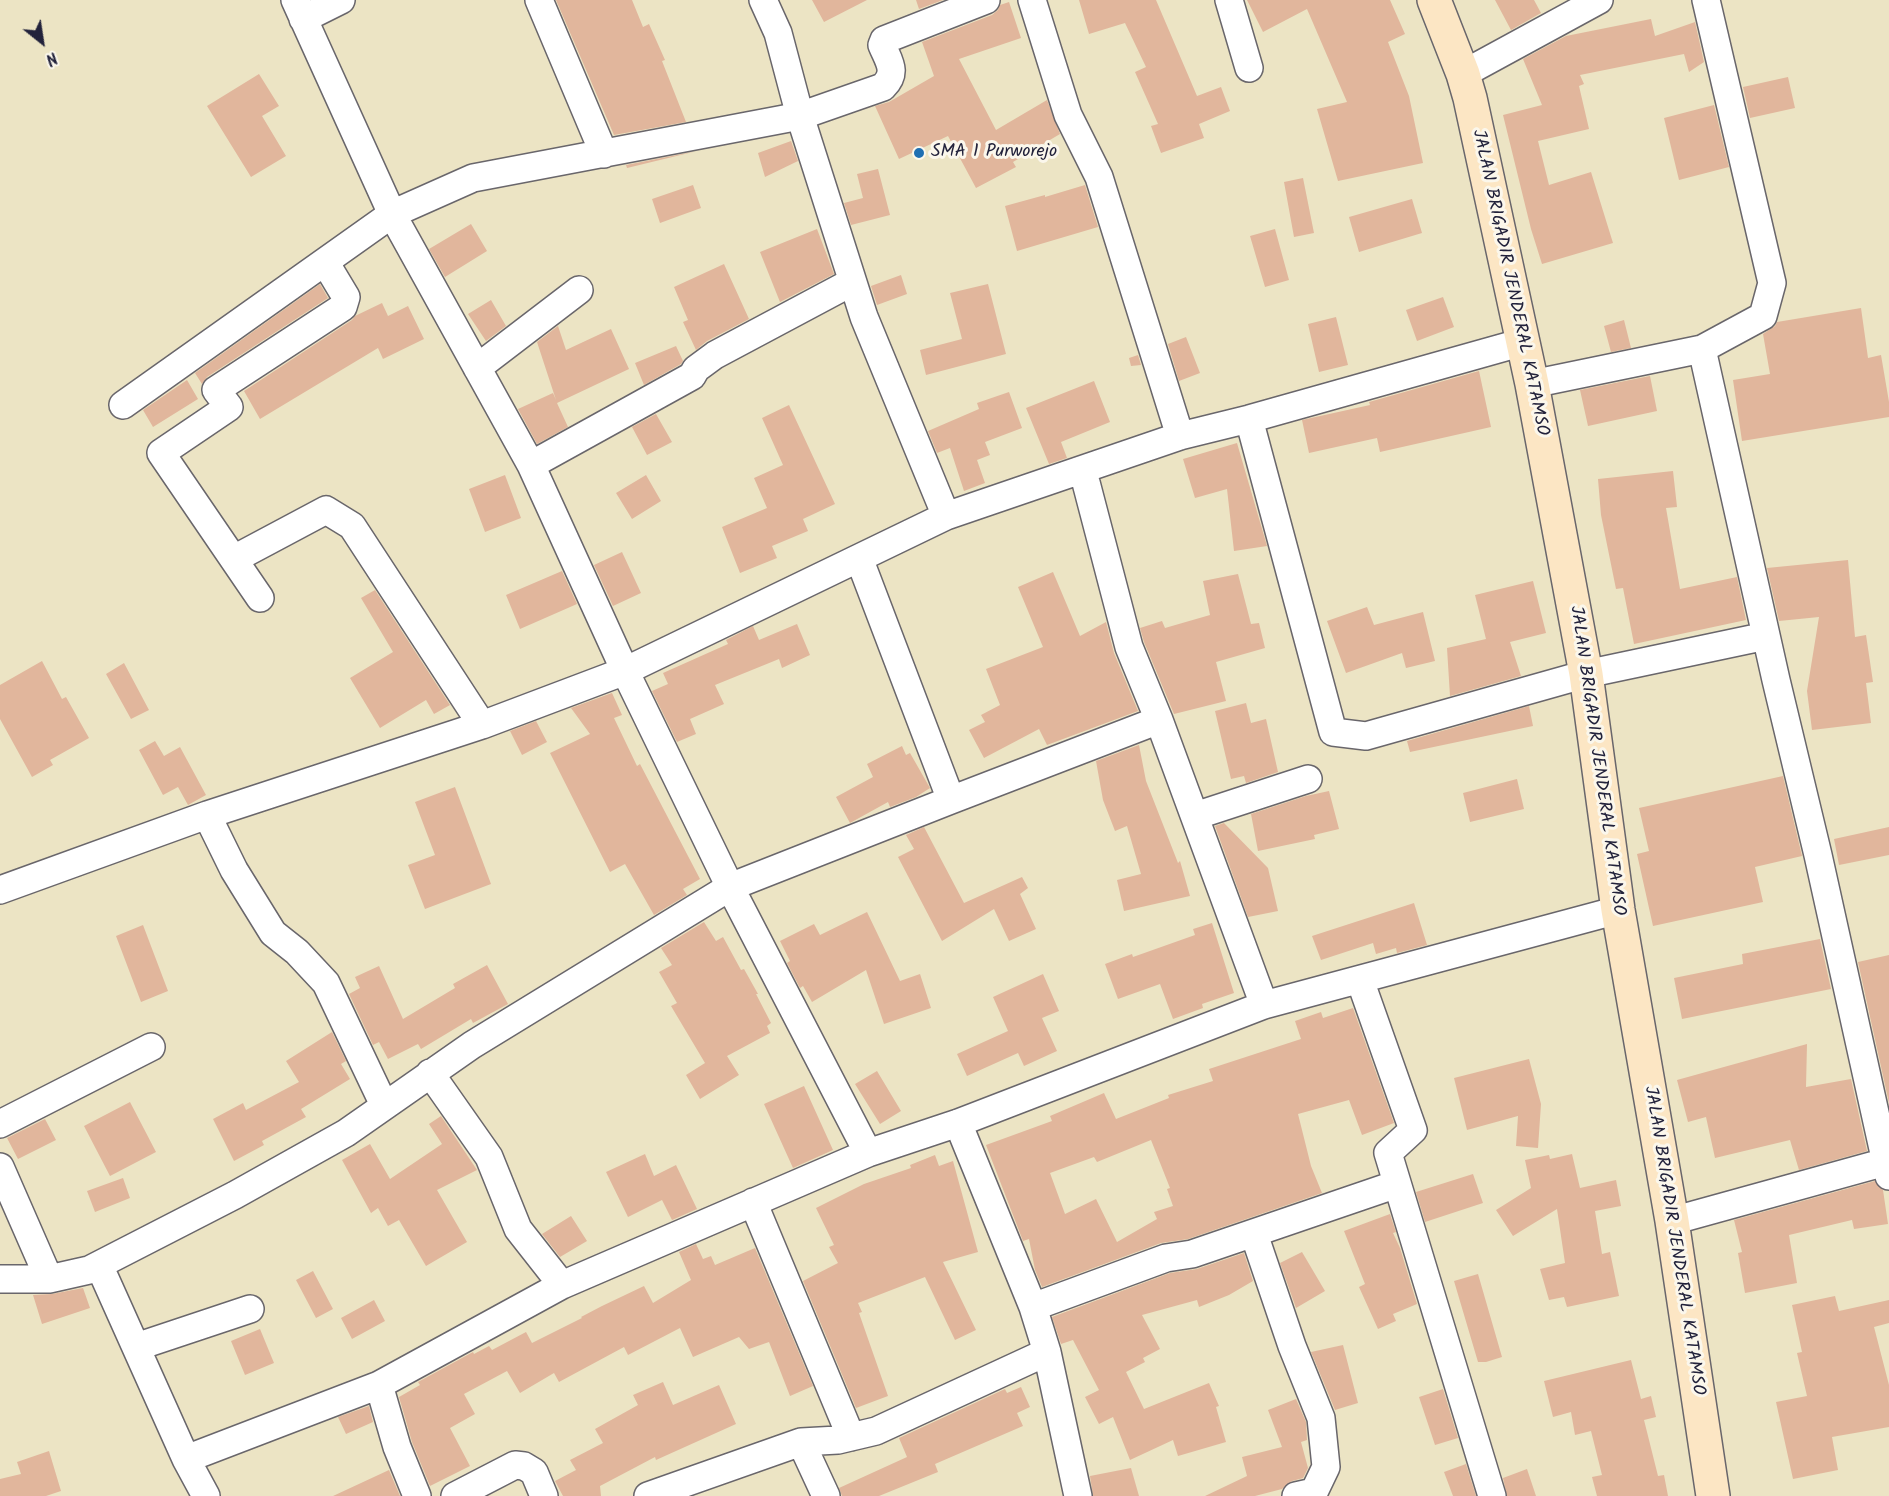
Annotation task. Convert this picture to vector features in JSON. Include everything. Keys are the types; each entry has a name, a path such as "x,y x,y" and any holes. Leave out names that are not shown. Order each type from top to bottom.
{"main road":[{"name":"JALAN BRIGADIR JENDERAL KATAMSO","path":"1434,0 1470,98 1532,384 1586,674 1617,910 1672,1221 1713,1496"}],"street":[{"path":"341,0 299,10 392,214 531,465 625,671 730,887 868,1154"},
{"path":"539,0 604,154"},
{"path":"763,0 778,33 800,116 864,317 946,516"},
{"path":"123,405 392,214 473,178 800,116 883,87 892,76 891,67 882,45 887,38 986,0"},
{"path":"1032,0 1068,115 1099,177 1179,436"},
{"path":"1229,0 1249,68"},
{"path":"1463,74 1599,0"},
{"path":"1532,384 1701,349 1763,316 1772,283 1706,0"},
{"path":"260,598 161,453 228,407 216,390 343,307 346,297 344,291 325,262"},
{"path":"531,465 692,376 696,369 715,356 852,282"},
{"path":"477,368 579,290"},
{"path":"0,890 207,815 482,725 625,671 946,516 1083,471 1179,436 1249,419 1523,342"},
{"path":"1672,1221 1888,1166 1701,349"},
{"path":"1249,419 1333,732 1366,736 1586,674 1766,636"},
{"path":"1083,471 1129,647 1159,720 1264,1005"},
{"path":"234,559 326,510 352,526 482,725"},
{"path":"859,558 951,800"},
{"path":"0,1279 49,1278 89,1270 255,1184 346,1133 472,1045 730,887 1159,720"},
{"path":"1195,816 1308,779"},
{"path":"207,815 234,870 273,933 297,952 326,983 384,1105"},
{"path":"186,1459 379,1385 562,1284 868,1154 958,1123 1264,1005 1617,910"},
{"path":"1360,980 1413,1130 1388,1153 1492,1496"},
{"path":"0,1124 151,1047"},
{"path":"430,1073 489,1158 518,1229 562,1284"},
{"path":"958,1123 1033,1307 1047,1352 1078,1496"},
{"path":"0,1167 49,1278"},
{"path":"1033,1307 1166,1258 1192,1254 1397,1184"},
{"path":"753,1202 851,1437"},
{"path":"1254,1234 1292,1346 1321,1418 1326,1467 1314,1492 1296,1496"},
{"path":"99,1265 186,1459 195,1492"},
{"path":"136,1347 250,1309"},
{"path":"648,1496 801,1442 838,1440 876,1431 1047,1352"},
{"path":"379,1385 397,1447 417,1496"},
{"path":"801,1442 826,1496"},
{"path":"455,1496 515,1465 524,1466 534,1472 543,1496"}],"building":[{"path":"556,0 632,0 643,27 649,24 665,60 662,61 686,122 614,135"},
{"path":"812,0 867,0 824,22"},
{"path":"916,0 943,0 919,9"},
{"path":"1079,0 1156,0 1197,96 1221,87 1230,111 1199,124 1204,138 1161,153 1151,126 1158,124 1135,72 1146,67 1125,23 1089,34"},
{"path":"1247,0 1390,0 1405,34 1388,42 1409,96 1423,163 1338,181 1317,109 1347,102 1307,9 1263,32"},
{"path":"1495,0 1534,0 1541,13 1511,30"},
{"path":"1009,2 1021,38 959,59 996,130 1047,100 1060,134 1013,162 1016,167 976,188 948,136 899,159 875,106 889,102 934,76 922,42 992,15 1000,5"},
{"path":"1651,19 1655,36 1695,22 1704,62 1689,72 1684,54 1580,75 1584,84 1579,86 1589,129 1538,141 1549,185 1591,172 1613,243 1542,264 1503,115 1542,105 1523,59 1566,36"},
{"path":"259,74 279,106 262,116 286,156 251,177 207,106"},
{"path":"1788,77 1795,108 1750,118 1743,87"},
{"path":"1714,105 1729,167 1679,180 1664,118"},
{"path":"791,141 798,161 765,177 758,153"},
{"path":"697,151 627,168 626,165"},
{"path":"878,169 890,215 851,225 844,203 863,198 857,174"},
{"path":"1303,178 1314,233 1294,237 1284,182"},
{"path":"693,185 701,208 660,223 652,199"},
{"path":"1085,185 1098,227 1017,251 1005,206"},
{"path":"1412,199 1422,233 1359,252 1349,217"},
{"path":"471,224 487,251 445,277 429,249"},
{"path":"817,229 834,274 780,302 760,252"},
{"path":"1275,229 1289,280 1265,287 1250,236"},
{"path":"724,264 749,319 707,341 696,350 683,322 688,320 674,287"},
{"path":"901,275 907,294 877,305 871,286"},
{"path":"320,284 328,298 207,377 202,384 195,373"},
{"path":"988,284 1006,354 926,375 920,350 962,339 950,293"},
{"path":"1443,297 1454,327 1417,341 1406,310"},
{"path":"491,300 506,326 486,341 468,314"},
{"path":"382,303 388,316 408,306 424,339 383,359 378,348 260,419 244,391 355,316"},
{"path":"1861,308 1868,358 1881,355 1889,402 1889,417 1742,441 1733,380 1770,374 1763,334 1777,322"},
{"path":"1336,317 1348,365 1319,372 1308,324"},
{"path":"1624,320 1631,348 1611,352 1604,326"},
{"path":"558,326 566,350 611,329 629,369 557,403 568,427 537,444 518,409 553,393 556,400 537,342"},
{"path":"1186,337 1200,373 1179,381 1168,344"},
{"path":"676,346 683,361 681,364 644,385 635,363"},
{"path":"1138,355 1141,365 1131,366 1129,358"},
{"path":"1479,371 1491,427 1380,452 1377,438 1309,453 1302,420 1370,405 1369,402"},
{"path":"1650,376 1657,411 1588,426 1580,390"},
{"path":"187,380 198,399 153,427 143,410"},
{"path":"1094,381 1110,422 1061,442 1067,458 1049,464 1026,408"},
{"path":"1009,392 1022,428 985,442 990,455 977,460 985,483 964,491 950,448 937,453 928,431 979,409 977,403"},
{"path":"789,405 835,504 803,519 808,531 772,546 777,558 740,573 722,527 767,508 754,478 783,465 762,418"},
{"path":"656,414 672,442 647,455 632,427"},
{"path":"1237,443 1267,546 1234,551 1227,489 1195,498 1183,459"},
{"path":"1673,471 1677,507 1666,508 1680,589 1737,577 1746,620 1634,644 1623,588 1616,589 1601,515 1598,479"},
{"path":"505,475 521,518 485,532 469,489"},
{"path":"646,475 661,501 632,519 616,493"},
{"path":"622,552 641,593 613,606 594,565"},
{"path":"1848,560 1855,637 1866,635 1873,682 1866,683 1871,723 1812,730 1807,691 1819,617 1779,621 1767,568"},
{"path":"562,571 577,604 520,629 506,595"},
{"path":"1053,572 1080,636 1106,622 1114,653 1138,711 1047,745 1039,729 984,758 969,730 985,722 981,715 1000,705 986,669 1043,647 1018,587"},
{"path":"1238,574 1251,624 1259,623 1265,648 1216,662 1226,701 1174,714 1140,628 1162,621 1165,628 1210,615 1203,581"},
{"path":"1533,581 1546,633 1510,642 1521,676 1450,696 1447,648 1486,639 1475,595"},
{"path":"375,590 450,705 434,714 426,700 380,728 350,678 393,652 361,598"},
{"path":"1367,607 1374,625 1423,612 1435,661 1406,668 1402,653 1346,673 1327,621"},
{"path":"797,624 810,655 782,668 779,659 715,685 724,704 690,719 696,734 677,742 652,691 668,684 663,673 728,644 726,640 753,626 759,640"},
{"path":"42,661 62,699 66,697 89,738 50,760 53,765 32,777 0,719 0,685"},
{"path":"124,663 149,710 131,719 106,674"},
{"path":"612,693 622,715 614,718 637,766 640,764 700,879 683,889 687,895 654,915 625,864 610,872 550,753 590,734 571,708"},
{"path":"1246,703 1251,723 1266,719 1278,772 1246,783 1244,776 1231,779 1215,711"},
{"path":"1529,706 1533,726 1410,752 1407,741"},
{"path":"536,721 547,742 522,755 510,731"},
{"path":"155,741 164,756 180,747 206,795 188,805 178,787 163,795 139,750"},
{"path":"1139,745 1146,781 1178,863 1180,861 1190,896 1124,911 1117,880 1141,874 1127,826 1115,831 1103,800 1096,761"},
{"path":"902,746 906,755 910,753 930,788 916,797 890,807 888,802 850,823 836,797 873,777 867,764"},
{"path":"1783,776 1802,856 1755,867 1763,902 1653,926 1637,854 1649,851 1639,808"},
{"path":"1517,779 1524,809 1470,822 1463,793"},
{"path":"455,787 491,884 425,909 408,865 435,855 415,802"},
{"path":"1329,791 1339,829 1314,835 1315,839 1258,851 1251,814"},
{"path":"1224,823 1268,868 1278,911 1248,917 1215,826"},
{"path":"924,827 964,903 1022,877 1028,888 1020,894 1036,929 1009,941 994,909 942,941 898,857 914,849 906,835"},
{"path":"1889,827 1889,855 1839,865 1834,839"},
{"path":"1414,903 1427,945 1397,953 1396,948 1376,954 1373,943 1321,960 1312,936"},
{"path":"867,912 900,981 920,974 931,1008 884,1024 866,970 812,1002 803,986 800,988 787,963 790,961 780,941 814,924 820,935"},
{"path":"704,922 716,941 723,937 741,970 744,969 758,994 756,994 771,1023 767,1026 770,1033 727,1056 739,1075 700,1099 686,1075 705,1063 671,1006 677,1003 659,972 672,965 661,948"},
{"path":"1212,923 1234,993 1202,1004 1203,1008 1173,1019 1160,984 1118,999 1105,964 1132,954 1133,957 1195,935 1193,929"},
{"path":"143,925 168,991 141,1002 116,936"},
{"path":"1820,939 1831,989 1682,1019 1674,978 1743,964 1742,954"},
{"path":"1889,955 1889,1103 1858,962"},
{"path":"487,965 508,1004 473,1023 471,1019 421,1049 418,1044 388,1059 379,1042 373,1045 349,994 360,988 355,977 379,966 403,1019 455,988 453,984"},
{"path":"1043,974 1059,1011 1042,1018 1057,1051 1024,1066 1018,1053 967,1076 957,1054 1008,1031 993,997"},
{"path":"1353,1008 1394,1123 1362,1135 1349,1100 1298,1114 1311,1166 1322,1193 1188,1239 1161,1243 1042,1287 1035,1270 1029,1239 1023,1241 986,1145 1052,1121 1050,1116 1104,1093 1116,1119 1169,1098 1168,1095 1213,1081 1209,1069 1301,1039 1295,1021 1321,1012 1323,1018","holes":["1151,1140 1170,1188 1167,1189 1173,1206 1154,1212 1157,1219 1117,1242 1096,1199 1065,1214 1050,1173 1094,1157 1097,1162"]},
{"path":"332,1032 346,1061 341,1064 350,1079 301,1109 306,1117 262,1141 264,1145 234,1161 213,1119 243,1103 246,1110 299,1082 286,1061"},
{"path":"1807,1044 1806,1087 1851,1079 1867,1151 1799,1170 1790,1140 1715,1158 1706,1117 1688,1122 1677,1080"},
{"path":"1529,1059 1541,1104 1538,1148 1516,1146 1518,1116 1467,1130 1454,1078"},
{"path":"877,1071 901,1111 880,1124 855,1084"},
{"path":"804,1086 833,1150 793,1168 764,1104"},
{"path":"130,1102 156,1152 110,1176 84,1126"},
{"path":"441,1116 477,1170 437,1190 467,1242 426,1266 399,1220 388,1226 378,1208 371,1213 342,1160 370,1144 390,1179 442,1144 429,1124"},
{"path":"45,1119 56,1140 18,1159 7,1138"},
{"path":"645,1154 654,1176 676,1165 697,1209 672,1220 662,1200 628,1217 606,1172"},
{"path":"1572,1154 1580,1188 1616,1180 1621,1206 1595,1211 1602,1254 1610,1252 1619,1296 1567,1307 1564,1297 1549,1300 1540,1269 1565,1263 1557,1209 1513,1236 1496,1210 1531,1188 1525,1160 1549,1155 1550,1159"},
{"path":"935,1155 939,1166 953,1161 978,1252 943,1262 976,1330 955,1340 925,1277 858,1303 862,1312 859,1313 888,1396 856,1408 803,1281 838,1263 829,1247 834,1245 816,1208 864,1184 911,1168 910,1165"},
{"path":"1473,1174 1483,1203 1425,1222 1416,1192"},
{"path":"123,1178 130,1198 95,1212 87,1191"},
{"path":"1875,1181 1883,1190 1888,1224 1854,1229 1852,1220 1789,1235 1797,1283 1745,1293 1738,1253 1742,1252 1734,1220"},
{"path":"1390,1214 1396,1232 1393,1233 1400,1248 1417,1304 1393,1314 1396,1321 1378,1329 1359,1287 1365,1284 1344,1231"},
{"path":"571,1216 587,1241 560,1257 542,1234"},
{"path":"696,1244 703,1259 711,1256 715,1265 755,1248 813,1386 790,1396 769,1342 749,1349 739,1337 693,1357 680,1328 628,1355 624,1347 559,1382 554,1373 520,1393 507,1371 464,1394 475,1414 450,1428 470,1466 430,1486 412,1442 399,1397 420,1385 418,1382 473,1352 474,1354 489,1346 492,1350 526,1332 532,1343 644,1286 653,1303 691,1280 679,1252"},
{"path":"1302,1252 1325,1291 1296,1308 1280,1263"},
{"path":"1244,1253 1253,1281 1229,1295 1199,1307 1197,1300 1142,1315 1160,1349 1143,1358 1145,1362 1126,1372 1144,1409 1209,1383 1219,1406 1216,1407 1226,1442 1178,1456 1173,1440 1130,1460 1113,1417 1099,1424 1085,1397 1099,1390 1073,1340 1061,1344 1052,1317 1170,1273 1197,1269"},
{"path":"313,1271 333,1309 316,1318 296,1280"},
{"path":"1478,1274 1502,1357 1486,1362 1478,1362 1454,1281"},
{"path":"83,1288 90,1308 42,1324 33,1295"},
{"path":"1835,1296 1839,1311 1889,1300 1889,1323 1874,1327 1889,1385 1889,1427 1832,1437 1838,1470 1793,1479 1776,1402 1807,1396 1797,1353 1802,1352 1792,1305"},
{"path":"374,1300 385,1321 352,1339 341,1318"},
{"path":"260,1329 274,1363 245,1375 231,1341"},
{"path":"1343,1345 1358,1403 1335,1410 1311,1352"},
{"path":"1631,1360 1641,1399 1651,1396 1656,1417 1644,1420 1658,1476 1664,1475 1668,1496 1597,1496 1592,1477 1602,1475 1591,1431 1575,1435 1571,1412 1553,1417 1544,1381"},
{"path":"663,1382 673,1405 719,1385 736,1424 656,1460 655,1457 600,1486 601,1496 563,1496 555,1481 576,1470 570,1460 603,1443 595,1429 638,1405 633,1395"},
{"path":"1021,1387 1030,1407 1017,1413 1023,1426 935,1464 938,1472 879,1496 842,1496 839,1488 907,1457 899,1438 1005,1389 1007,1393"},
{"path":"1443,1389 1458,1438 1435,1445 1419,1397"},
{"path":"1296,1399 1306,1422 1307,1440 1301,1442 1308,1468 1303,1478 1292,1481 1282,1489 1255,1496 1205,1496 1247,1476 1242,1457 1282,1447 1268,1410"},
{"path":"369,1406 373,1422 346,1434 338,1417"},
{"path":"49,1451 61,1491 46,1496 0,1496 0,1479 21,1474 17,1462"},
{"path":"1466,1464 1476,1496 1453,1496 1444,1472"},
{"path":"1131,1468 1139,1496 1093,1496 1090,1476"},
{"path":"1527,1469 1536,1496 1507,1496 1503,1478"},
{"path":"389,1470 400,1496 333,1496"}],"place":[{"name":"SMA 1 Purworejo","path":"919,153"}]}
